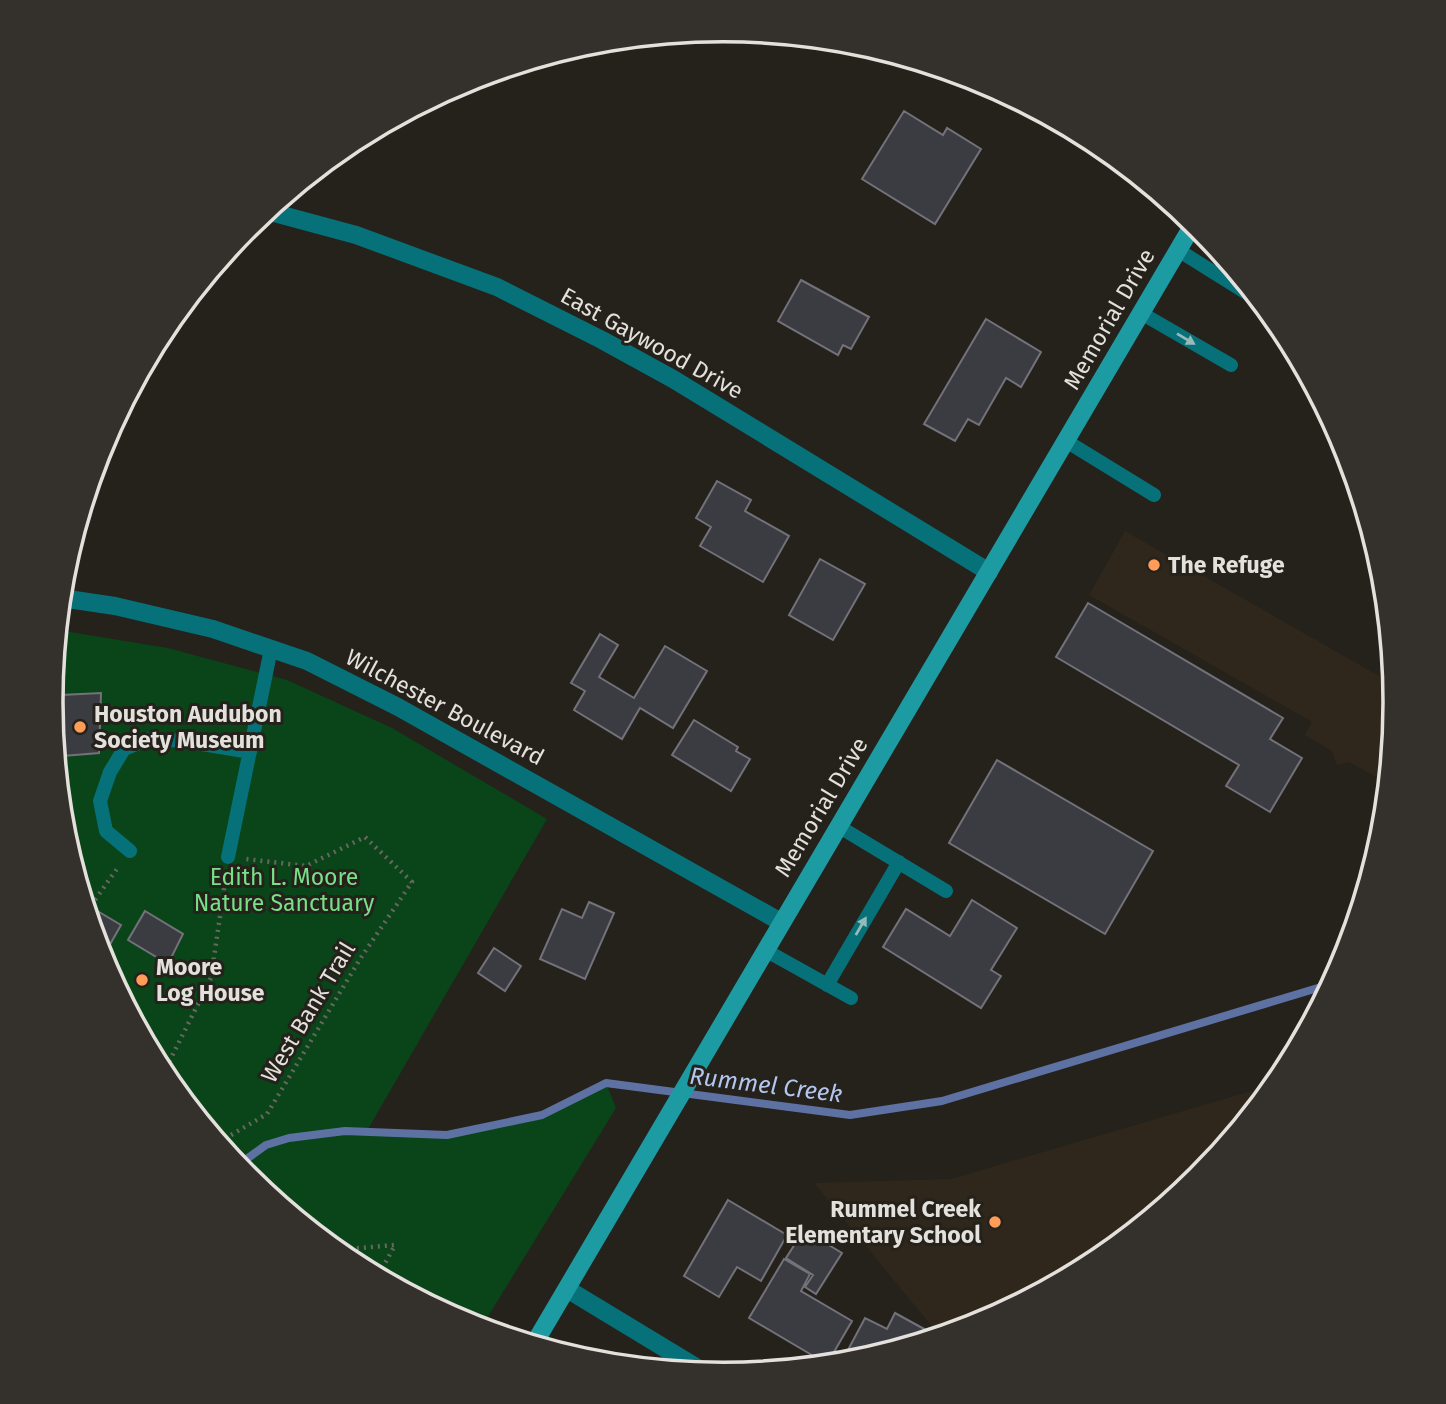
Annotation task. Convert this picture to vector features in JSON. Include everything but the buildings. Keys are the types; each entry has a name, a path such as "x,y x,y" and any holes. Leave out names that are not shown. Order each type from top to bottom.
{"main road":[{"name":"Memorial Drive","path":"539,1336 1188,233"}],"street":[{"name":"East Gaywood Drive","path":"279,214 356,235 509,293 673,379 989,572"},
{"name":"Wilchester Boulevard","path":"72,600 115,606 213,629 307,662 398,707 781,922"},
{"path":"566,1289 686,1361"}],"lane":[{"path":"1178,250 1235,285"},
{"path":"1141,313 1231,365"},
{"path":"1066,441 1154,495"},
{"path":"228,857 271,649"},
{"path":"130,850 106,831 100,801 110,772 124,749 149,739 184,741 250,752"},
{"path":"838,826 946,891"},
{"path":"827,985 899,862"},
{"path":"765,950 851,998"}],"path":[{"name":"West Bank Trail","path":"227,1137 267,1114 360,959 412,882 365,837 306,866 228,857"},
{"path":"94,901 130,850"},
{"path":"169,1061 211,978 228,857"},
{"path":"353,1249 395,1245 383,1268"}],"shaded area":[{"path":"1125,531 1382,678 1382,745 1378,778 1349,762 1337,765 1332,751 1305,735 1312,722 1089,595"},
{"name":"Rummel Creek Elementary School","path":"1258,1089 1190,1169 1125,1226 1053,1274 976,1312 933,1328 814,1183 951,1179"}],"green space":[{"name":"Edith L. Moore Nature Sanctuary","path":"67,632 168,648 287,680 392,728 547,819 367,1131 447,1135 542,1115 606,1083 616,1108 487,1318 393,1274 321,1226 288,1198 256,1169 199,1104 151,1032 113,955 85,873 69,788 63,702"}],"waterway":[{"name":"Rummel Creek","path":"247,1159 266,1145 289,1138 345,1131 447,1135 542,1115 606,1083 850,1115 942,1101 1318,988"}],"place":[{"name":"The Refuge","path":"1154,565"},
{"name":"Houston Audubon Society Museum","path":"80,727"},
{"name":"Moore Log House","path":"142,980"},
{"name":"Rummel Creek Elementary School","path":"995,1222"}]}
